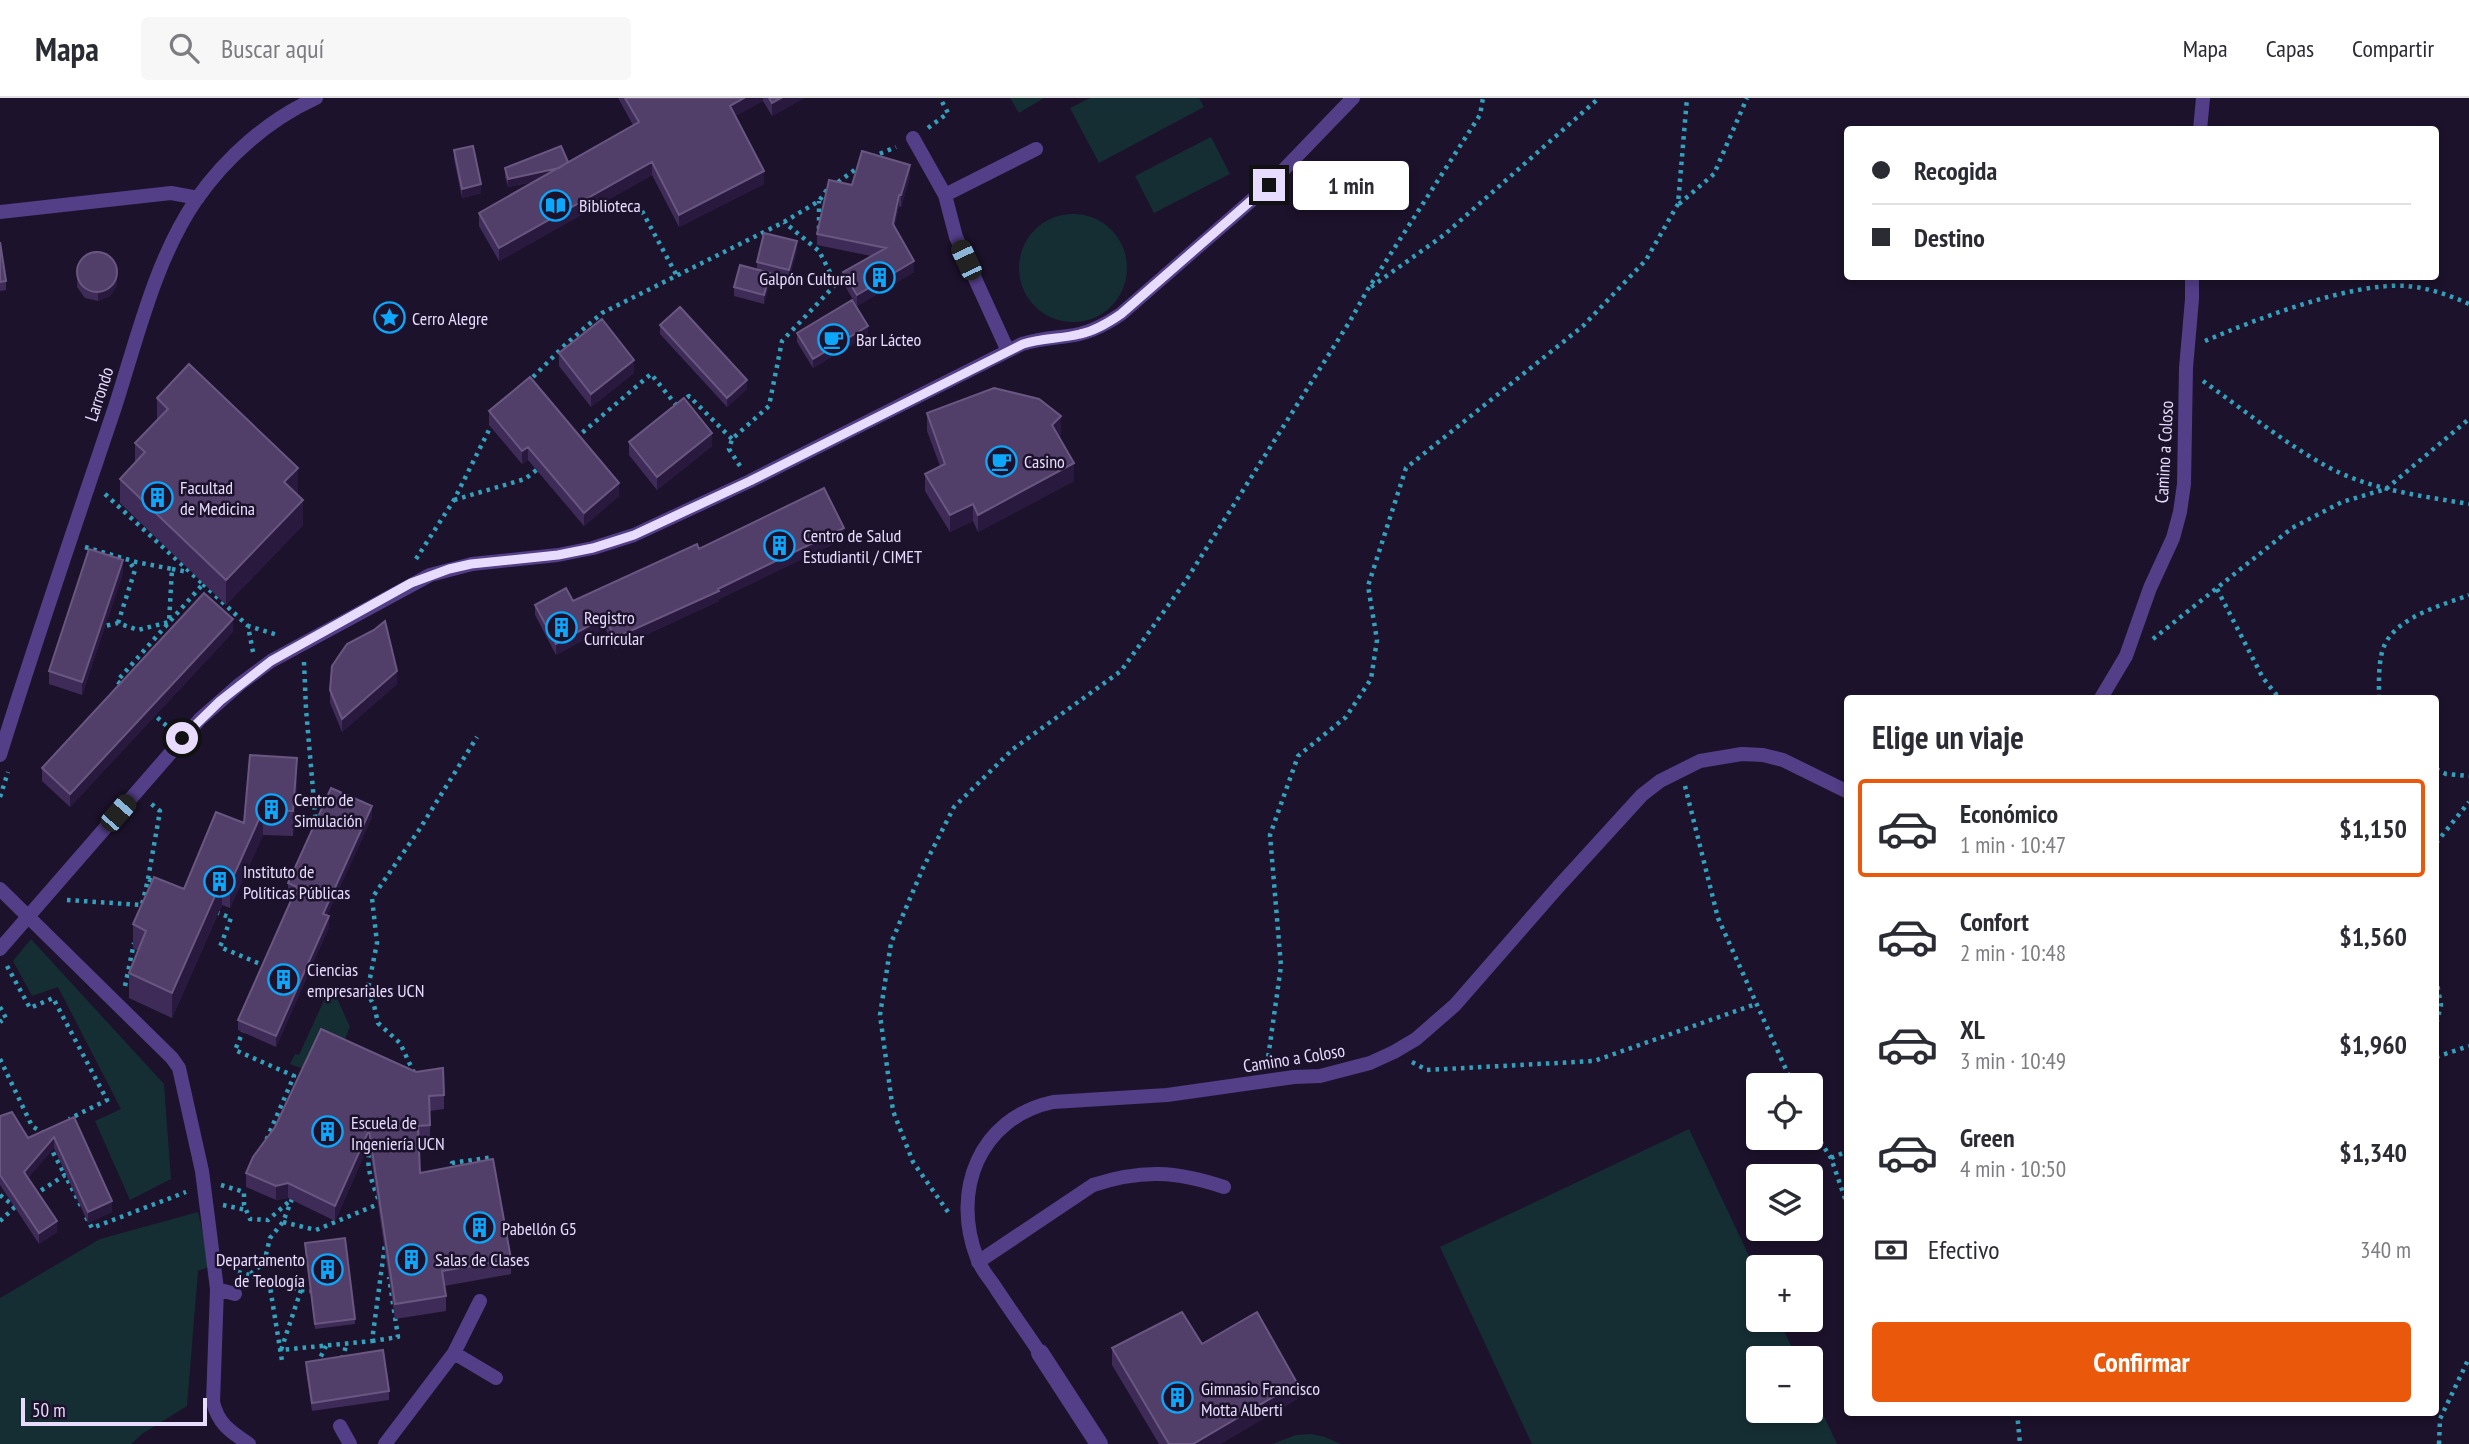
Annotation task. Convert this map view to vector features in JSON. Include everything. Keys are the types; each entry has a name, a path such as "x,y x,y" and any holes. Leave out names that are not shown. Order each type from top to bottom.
{"street":[{"path":"1040,1353 1099,1444"}],"lane":[{"name":"Larrondo","path":"0,755 44,615 165,257 178,229 198,198 234,155 281,117 316,98"},
{"path":"0,949 182,738 240,684 271,661 430,575 471,564 527,560 593,548 634,535 750,481 1008,351 1038,339 1082,334 1121,314 1269,185 1353,98"},
{"path":"2200,126 2203,98"},
{"path":"914,138 945,195 956,237 1008,351"},
{"path":"945,195 1036,149"},
{"path":"0,212 171,193 198,198"},
{"name":"Camino a Coloso","path":"2103,695 2126,656 2150,588 2173,538 2180,512 2184,484 2186,368 2192,280"},
{"name":"Camino a Coloso","path":"1040,1353 978,1262 967,1203 972,1177 982,1151 1009,1120 1037,1105 1053,1102 1167,1095 1346,1071 1394,1052 1416,1039 1455,1005 1643,795 1660,780 1680,769 1721,756 1763,755 1783,760 1844,790"},
{"path":"0,889 172,1058 183,1078 202,1171 217,1289 213,1402 223,1426 249,1444"},
{"path":"978,1262 1093,1185 1113,1178 1134,1174 1174,1173 1224,1187"},
{"path":"217,1289 235,1294"},
{"path":"385,1444 454,1353 480,1301"},
{"path":"454,1353 496,1378"},
{"path":"340,1426 350,1444"}],"path":[{"path":"522,388 565,344 602,313 784,222 819,201 826,191 874,155 914,138 948,113 940,98"},
{"path":"951,1217 914,1162 893,1111 880,1015 891,943 923,868 954,807 1013,749 1121,671 1185,582 1350,321 1480,115 1483,98"},
{"path":"1368,289 1444,236 1599,98"},
{"path":"1678,204 1687,98"},
{"path":"1264,1083 1280,966 1270,835 1298,756 1346,717 1371,679 1377,640 1368,586 1406,468 1583,326 1646,260 1678,204 1714,174 1747,98"},
{"path":"819,201 819,251"},
{"path":"642,211 677,276"},
{"path":"750,481 729,449 732,439 769,406 782,341 836,284 819,251 784,222"},
{"path":"2188,349 2237,327 2288,309 2383,286 2430,290 2469,304"},
{"path":"2186,368 2285,440 2330,468 2386,489 2469,504"},
{"path":"567,445 651,374 677,406 689,396 732,439"},
{"path":"415,560 454,500 496,418"},
{"path":"2126,656 2164,631 2292,528 2342,502 2386,489 2469,419"},
{"path":"454,500 525,480 546,462"},
{"path":"90,480 248,626"},
{"path":"77,544 129,560 191,573"},
{"path":"118,624 135,570 129,560"},
{"path":"169,622 172,569"},
{"path":"128,691 117,681 203,584"},
{"path":"2217,589 2263,678 2277,695"},
{"path":"2379,695 2385,643 2406,620 2469,595"},
{"path":"105,626 118,624 138,630 169,622"},
{"path":"304,642 303,677 317,835"},
{"path":"146,707 182,738"},
{"path":"411,1084 414,1072 400,1043 378,1023 374,1005 367,993 377,943 372,898 419,830 477,737"},
{"path":"1680,769 1718,918 1788,1073"},
{"path":"2439,770 2446,774 2469,776"},
{"path":"136,792 160,811 139,918"},
{"path":"2439,839 2469,802"},
{"path":"143,814 151,804"},
{"path":"148,880 167,885"},
{"path":"62,908 77,890"},
{"path":"45,897 142,905"},
{"path":"208,909 231,918 220,947 269,968"},
{"path":"114,1001 125,985 136,932"},
{"path":"6,964 30,1008 53,998 107,1100 64,1122"},
{"path":"117,976 134,993"},
{"path":"2439,994 2439,1013"},
{"path":"1394,1052 1427,1070 1594,1061 1756,1004"},
{"path":"0,1007 6,1018 0,1022"},
{"path":"245,1026 235,1050 294,1076 264,1145"},
{"path":"2439,1056 2469,1046"},
{"path":"0,1059 32,1126 43,1133 92,1228 188,1191"},
{"path":"43,1133 54,1127"},
{"path":"374,1142 368,1154 370,1178 380,1204 381,1215"},
{"path":"1823,1146 1831,1158 1844,1195"},
{"path":"1831,1158 1844,1153"},
{"path":"453,1177 452,1163 493,1157"},
{"path":"0,1221 15,1207 65,1175"},
{"path":"249,1180 244,1192 244,1205 250,1219 268,1220 292,1199 283,1222 270,1238 264,1263 249,1275 310,1291"},
{"path":"215,1185 244,1192"},
{"path":"0,1195 15,1207"},
{"path":"283,1222 316,1230 380,1204 392,1202"},
{"path":"216,1204 247,1210"},
{"path":"281,1350 397,1337 384,1237"},
{"path":"372,1341 385,1248"},
{"path":"269,1281 282,1361"},
{"path":"281,1350 301,1290"},
{"path":"340,1365 347,1343"},
{"path":"315,1369 326,1346"},
{"path":"2439,1444 2440,1419 2469,1358"},
{"path":"2017,1416 2020,1444"}],"green space":[{"path":"1010,98 1044,98 1019,113"},
{"path":"1090,98 1199,98 1204,107 1099,163 1070,108"},
{"path":"1211,137 1230,174 1154,213 1135,176"},
{"path":"1073,214 1094,218 1111,230 1123,247 1127,268 1123,289 1111,306 1094,318 1073,322 1052,318 1035,306 1023,289 1019,268 1023,247 1035,230 1052,218"},
{"path":"31,939 164,1084 171,1179 130,1200 95,1121 121,1109 58,987 32,996 13,961"},
{"path":"331,985 350,1027 341,1048 306,1070 290,1064 295,1054 299,1055"},
{"path":"1689,1129 1749,1255 1746,1255 1746,1332 1785,1332 1791,1346 1746,1346 1746,1423 1823,1423 1823,1414 1837,1444 1532,1444 1440,1247"},
{"path":"198,1212 211,1266 198,1271 187,1406 131,1444 0,1444 0,1298 100,1239"},
{"path":"1311,1434 1341,1444 1272,1444 1296,1435"}],"building":[{"path":"625,98 744,98 730,106 764,171 679,215 652,162 499,248 479,213 639,122"},
{"path":"473,146 481,184 462,189 454,150"},
{"path":"561,146 568,162 559,168 508,179 505,168"},
{"path":"862,151 910,165 899,195 893,224 914,261 857,295 843,272 886,248 817,234 829,180 852,185"},
{"path":"764,233 797,241 789,270 757,262"},
{"path":"0,242 6,281 0,282"},
{"path":"97,252 111,258 117,272 111,286 97,292 83,286 77,272 83,258"},
{"path":"740,265 770,273 764,295 734,287"},
{"name":"Bar Lácteo","path":"852,300 868,326 813,359 797,333"},
{"path":"680,307 747,380 727,398 660,325"},
{"path":"602,319 634,360 591,394 559,353"},
{"name":"Facultad de Medicina","path":"189,364 298,468 284,482 303,500 226,580 120,479 145,452 135,443 168,409 157,398"},
{"path":"530,377 619,483 584,513 528,447 522,451 489,411"},
{"name":"Casino","path":"994,388 1039,399 1061,416 1052,425 1074,463 978,515 973,504 950,515 925,474 945,464 927,413"},
{"path":"684,398 712,433 657,477 629,442"},
{"path":"824,488 844,528 718,589 719,591 615,638 605,617 556,644 535,605 566,588 573,601 697,544 699,549"},
{"path":"89,549 123,560 82,682 49,671"},
{"path":"204,593 233,619 70,794 42,768"},
{"path":"385,621 397,671 342,719 330,690 332,666 347,644"},
{"path":"250,755 297,758 293,811 263,810 230,884 222,880 172,993 129,973 146,931 133,924 154,877 184,889 216,812 244,823"},
{"path":"331,788 372,806 323,914 329,916 276,1036 238,1020 297,887 288,883"},
{"path":"321,1029 416,1072 443,1068 444,1095 429,1096 430,1125 418,1126 420,1173 493,1159 511,1259 442,1271 446,1296 395,1304 369,1130 335,1206 288,1183 276,1186 246,1173 253,1157 275,1127"},
{"path":"12,1112 28,1138 74,1117 112,1201 88,1212 54,1137 24,1172 57,1221 39,1233 0,1175 0,1116"},
{"name":"Departamento de Teología","path":"345,1238 355,1319 315,1324 305,1243"},
{"path":"1182,1312 1202,1344 1257,1312 1297,1383 1193,1444 1169,1444 1112,1348"},
{"path":"383,1350 389,1391 312,1403 306,1362"}],"place":[{"name":"Biblioteca","path":"556,205"},
{"name":"Galpón Cultural","path":"879,278"},
{"name":"Cerro Alegre","path":"389,318"},
{"name":"Bar Lácteo","path":"833,339"},
{"name":"Casino","path":"1001,461"},
{"name":"Facultad de Medicina","path":"157,497"},
{"name":"Centro de Salud Estudiantil / CIMET","path":"780,545"},
{"name":"Registro Curricular","path":"561,627"},
{"name":"Centro de Simulación","path":"271,809"},
{"name":"Instituto de Políticas Públicas","path":"220,881"},
{"name":"Ciencias empresariales UCN","path":"284,979"},
{"name":"Escuela de Ingeniería UCN","path":"328,1132"},
{"name":"Pabellón G5","path":"479,1228"},
{"name":"Salas de Clases","path":"412,1259"},
{"name":"Departamento de Teología","path":"328,1269"},
{"name":"Gimnasio Francisco Motta Alberti","path":"1178,1398"}],"route":[{"path":"182,738 220,701 271,661 411,583 471,564 558,555 593,548 634,535 750,481 1023,344 1038,339 1068,337 1096,329 1121,314 1269,185"}]}
